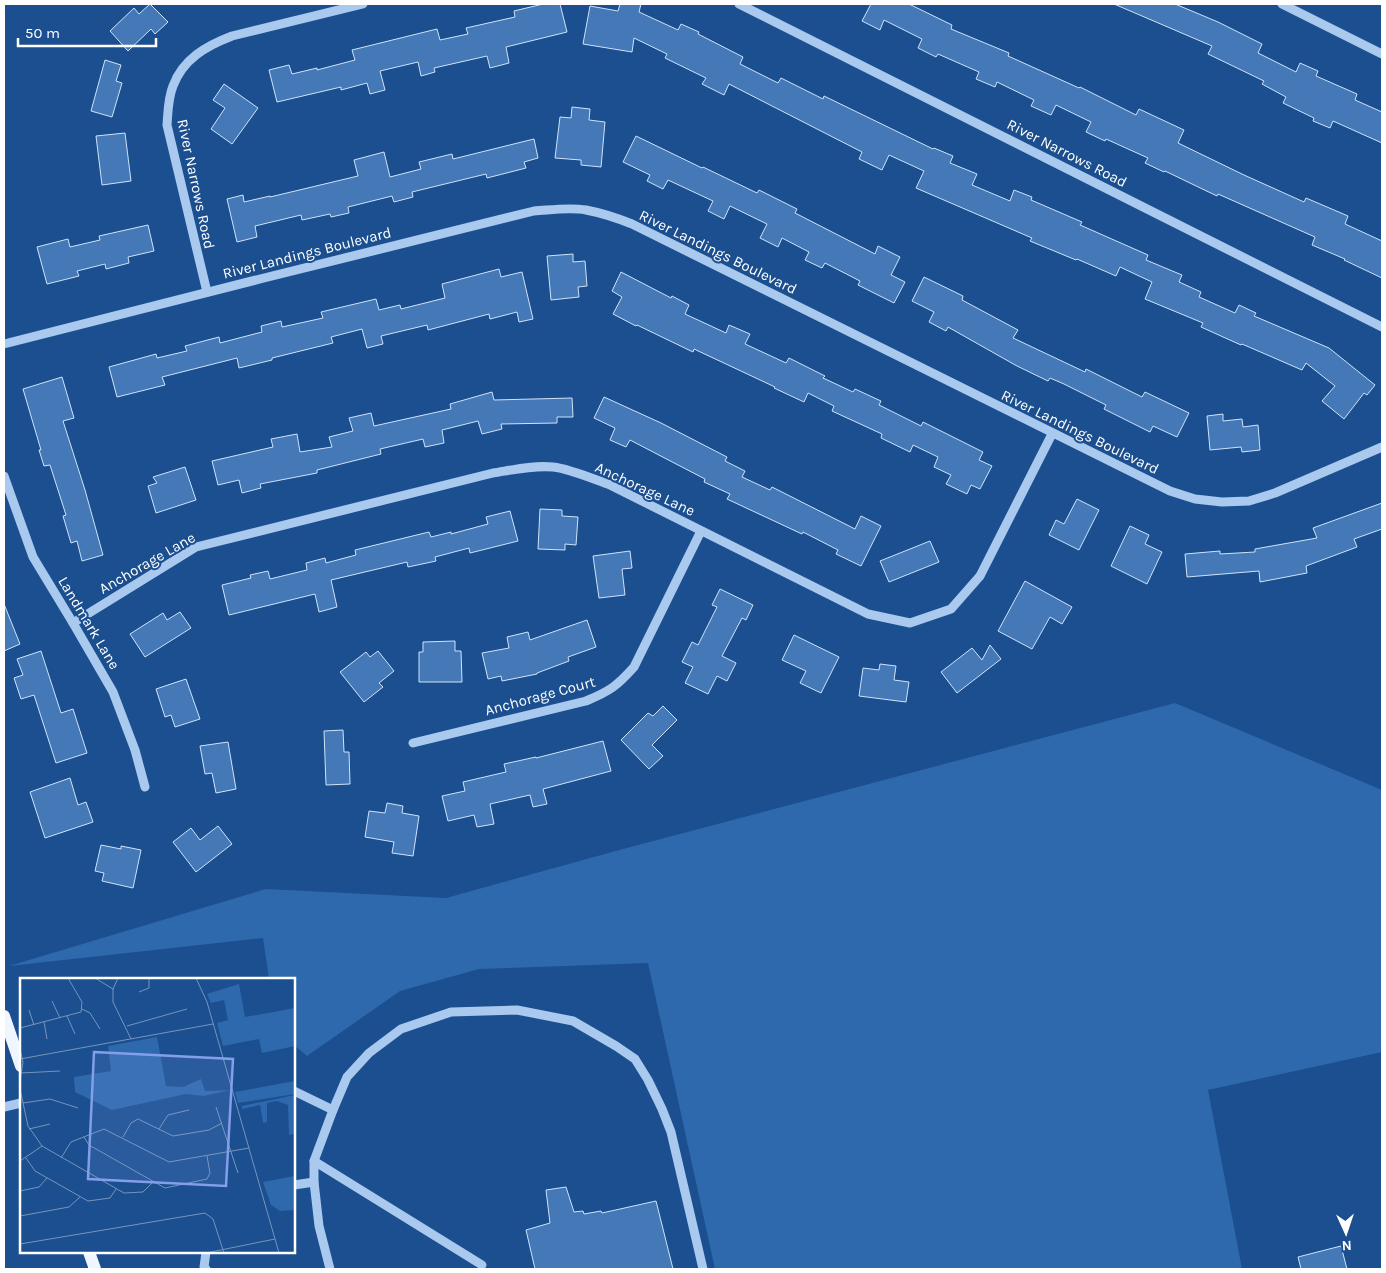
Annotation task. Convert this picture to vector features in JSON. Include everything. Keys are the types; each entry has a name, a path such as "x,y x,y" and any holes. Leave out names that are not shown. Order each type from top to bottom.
{"main road":[{"path":"4,1016 20,1063"},
{"path":"89,1253 95,1269"}],"street":[{"name":"River Narrows Road","path":"206,292 167,125 168,106 173,86 182,69 196,54 232,36 363,4"},
{"name":"River Narrows Road","path":"739,4 1382,327"},
{"path":"1282,4 1382,54"},
{"name":"River Landings Boulevard","path":"4,344 534,211 584,209 609,215 632,224 1052,434 1170,491 1195,499 1222,502 1249,501 1275,494 1382,447"},
{"name":"Anchorage Lane","path":"74,623 196,547 493,473 523,468 552,467 584,475 610,485 868,614 910,622 951,609 980,576 1052,434"},
{"name":"Landmark Lane","path":"4,476 33,557 74,623 113,692 135,750 145,787"},
{"name":"Anchorage Court","path":"413,743 586,701 605,693 620,682 634,667 701,531"},
{"path":"330,1269 319,1226 314,1182 314,1161 347,1077 369,1053 401,1029 451,1012 518,1010 573,1021 635,1059 648,1080 671,1132 703,1269"},
{"path":"295,1091 333,1110"},
{"path":"4,1107 20,1103"},
{"path":"314,1161 482,1265"},
{"path":"295,1185 314,1182"},
{"path":"206,1253 204,1267 206,1269"}],"shaded area":[{"path":"1175,703 1382,790 1382,1052 1208,1090 1242,1269 715,1269 648,963 479,969 400,991 307,1056 295,1046 295,978 269,978 263,938 9,966 266,889 446,898 623,849"}],"building":[{"path":"150,4 168,22 155,34 151,29 128,51 110,31 134,8 139,14"},
{"path":"543,4 560,4 567,32 506,47 509,63 490,68 487,56 434,68 435,72 421,76 418,62 380,71 385,90 370,94 367,83 277,102 269,70 289,65 292,74 317,68 317,70 355,60 352,50 437,29 440,40 468,34 466,28 515,17 514,11"},
{"path":"620,4 641,4 639,12 678,30 681,24 699,32 698,34 743,57 740,64 778,83 781,78 823,99 824,96 933,149 953,156 950,163 977,174 972,185 1010,201 1014,190 1032,197 1031,200 1082,222 1080,225 1148,255 1146,260 1182,275 1179,282 1201,292 1199,297 1235,313 1239,305 1256,313 1254,316 1329,348 1375,385 1367,395 1364,393 1344,419 1322,401 1335,386 1306,363 1302,370 1201,327 1203,323 1145,299 1152,282 1120,267 1116,276 1030,241 1032,238 916,188 924,171 889,155 882,170 859,159 862,152 729,84 724,95 702,84 706,78 665,58 667,54 634,38 632,52 583,44 590,6 618,11"},
{"path":"871,4 909,4 952,25 951,29 1009,53 1008,56 1080,87 1136,115 1139,109 1184,130 1178,143 1244,175 1304,202 1306,198 1348,216 1345,224 1382,241 1382,278 1312,245 1315,237 1164,172 1145,163 1148,158 1086,132 1091,122 1056,105 1051,115 1031,106 1034,100 997,82 995,87 976,79 979,72 938,54 936,57 918,48 922,39 884,20 880,30 862,21"},
{"path":"1114,4 1175,4 1218,22 1262,44 1258,53 1296,72 1300,63 1318,71 1316,76 1357,94 1355,100 1382,112 1382,143 1333,121 1330,128 1313,121 1314,118 1283,103 1286,97 1262,84 1264,81 1208,54 1212,46"},
{"path":"105,60 121,65 116,81 122,83 112,117 91,111"},
{"path":"224,84 258,108 232,144 211,129 225,108 213,100"},
{"path":"572,107 590,109 589,120 605,122 601,167 581,165 581,160 555,158 560,117 571,118"},
{"path":"125,133 131,181 102,185 96,136"},
{"path":"636,136 757,193 759,190 797,209 795,213 875,254 878,246 900,257 891,275 905,282 894,303 858,285 860,281 825,263 822,268 805,260 809,252 782,238 778,247 760,238 767,224 730,206 724,219 708,211 713,201 668,180 663,189 647,181 650,175 623,162"},
{"path":"534,139 538,158 524,162 526,168 487,178 486,174 412,192 413,197 394,202 392,196 348,207 349,213 331,217 330,214 302,220 301,215 255,226 257,237 237,242 227,199 243,195 244,202 358,176 354,160 384,152 390,177 421,169 419,162 452,154 453,159"},
{"path":"148,225 154,251 128,257 129,263 106,269 105,264 77,271 79,276 47,284 37,247 68,239 70,247 100,240 99,236"},
{"path":"573,254 573,262 585,261 587,286 578,287 579,297 551,300 547,256"},
{"path":"499,269 501,277 522,272 533,319 519,322 517,312 490,319 489,314 428,330 427,325 381,336 383,344 367,348 362,329 331,337 333,343 239,368 237,358 162,377 165,385 117,397 109,367 156,354 157,358 187,351 185,346 219,337 220,343 262,332 261,326 281,321 282,327 323,318 321,312 376,299 379,310 400,305 401,309 445,298 442,284"},
{"path":"621,272 671,298 672,296 689,305 685,314 726,333 729,325 750,334 745,344 786,363 789,358 825,376 823,378 853,392 855,389 881,401 879,405 921,426 923,422 983,452 979,460 992,466 980,489 971,485 967,494 946,484 951,475 934,467 938,457 913,445 910,452 881,438 882,434 832,411 834,406 808,393 804,402 694,349 693,352 613,314 622,297 612,291"},
{"path":"924,277 963,296 962,300 1018,330 1013,338 1085,372 1086,369 1142,397 1145,392 1189,413 1177,437 1153,426 1150,432 1104,409 1106,405 1064,384 1050,378 1048,381 1017,366 948,327 946,331 929,322 934,312 912,301"},
{"path":"62,377 74,418 63,421 103,555 82,561 77,541 71,543 63,516 66,515 50,465 44,466 23,389"},
{"path":"492,392 494,400 572,398 573,417 557,417 557,423 501,424 502,429 482,434 478,421 442,430 444,443 425,447 423,439 380,449 381,454 317,470 317,473 260,484 261,488 242,493 239,480 218,485 212,461 273,447 271,439 297,434 300,452 332,447 329,437 353,431 349,418 371,413 374,426 451,409 450,404"},
{"path":"604,397 661,423 727,457 725,461 745,471 742,477 770,490 772,487 855,529 861,516 881,526 861,566 836,554 838,550 803,532 802,534 727,499 730,494 704,482 705,479 630,440 626,447 610,440 615,428 594,418"},
{"path":"1223,414 1223,421 1242,419 1243,427 1258,425 1260,450 1242,452 1241,447 1210,450 1207,416"},
{"path":"185,467 196,500 156,513 148,486 157,483 153,477"},
{"path":"1077,499 1099,510 1079,550 1049,535 1056,520 1064,524"},
{"path":"1382,503 1382,529 1354,539 1357,547 1306,566 1307,573 1260,582 1259,571 1187,577 1185,554 1220,551 1220,554 1255,552 1255,549 1317,538 1313,528"},
{"path":"540,509 562,510 562,516 578,517 576,545 565,544 565,550 538,549"},
{"path":"510,511 518,541 470,553 469,548 435,557 436,561 408,567 407,562 331,580 337,607 319,612 315,594 229,615 222,585 251,578 250,575 268,571 270,579 307,570 306,563 325,558 326,563 356,555 355,550 429,532 431,537 451,532 451,534 488,524 486,517"},
{"path":"1130,526 1149,535 1145,544 1162,552 1147,584 1111,566"},
{"path":"930,541 939,562 889,582 880,561"},
{"path":"630,551 632,568 622,569 625,595 599,598 593,556"},
{"path":"1025,581 1072,607 1062,624 1050,617 1032,649 998,631"},
{"path":"720,589 753,605 746,620 742,618 722,656 736,663 727,681 717,676 708,694 685,683 693,667 682,662 692,642 698,645 717,607 712,605"},
{"path":"4,604 20,644 4,651"},
{"path":"180,612 191,628 145,657 130,634 163,613 167,620"},
{"path":"587,620 596,647 568,657 569,661 537,674 502,681 501,676 488,679 482,653 509,648 507,637 528,632 530,640"},
{"path":"794,635 839,657 821,693 800,683 806,671 782,660"},
{"path":"455,641 455,651 461,651 462,682 419,682 419,652 423,652 423,642"},
{"path":"990,645 1001,659 957,693 941,672 972,648 982,660"},
{"path":"41,651 61,713 73,709 87,753 56,763 34,695 21,699 14,678 23,675 17,659"},
{"path":"378,651 394,671 379,683 383,687 364,702 340,672 366,652 370,657"},
{"path":"880,664 896,666 894,680 909,682 906,702 859,696 863,668 879,670"},
{"path":"186,679 200,719 175,727 171,715 165,717 156,689"},
{"path":"663,706 677,720 652,745 663,756 649,769 621,740 648,713 653,716"},
{"path":"343,730 344,752 349,752 350,784 326,785 324,731"},
{"path":"603,741 611,771 543,789 547,804 533,807 530,795 490,804 494,824 477,827 474,815 448,821 442,796 465,791 463,782 506,772 504,764"},
{"path":"228,742 236,789 216,793 212,773 205,774 200,746"},
{"path":"70,778 78,805 86,802 93,822 45,838 30,792"},
{"path":"387,803 403,806 402,813 419,816 413,856 392,853 394,842 365,837 369,811 385,813"},
{"path":"218,826 232,844 196,872 173,842 191,828 200,840"},
{"path":"101,845 141,850 133,888 102,881 104,873 95,871"},
{"path":"566,1187 574,1212 583,1211 584,1214 601,1211 602,1213 656,1201 673,1269 535,1269 526,1230 550,1223 546,1190"},
{"path":"1341,1246 1347,1269 1301,1269 1298,1257"}]}
